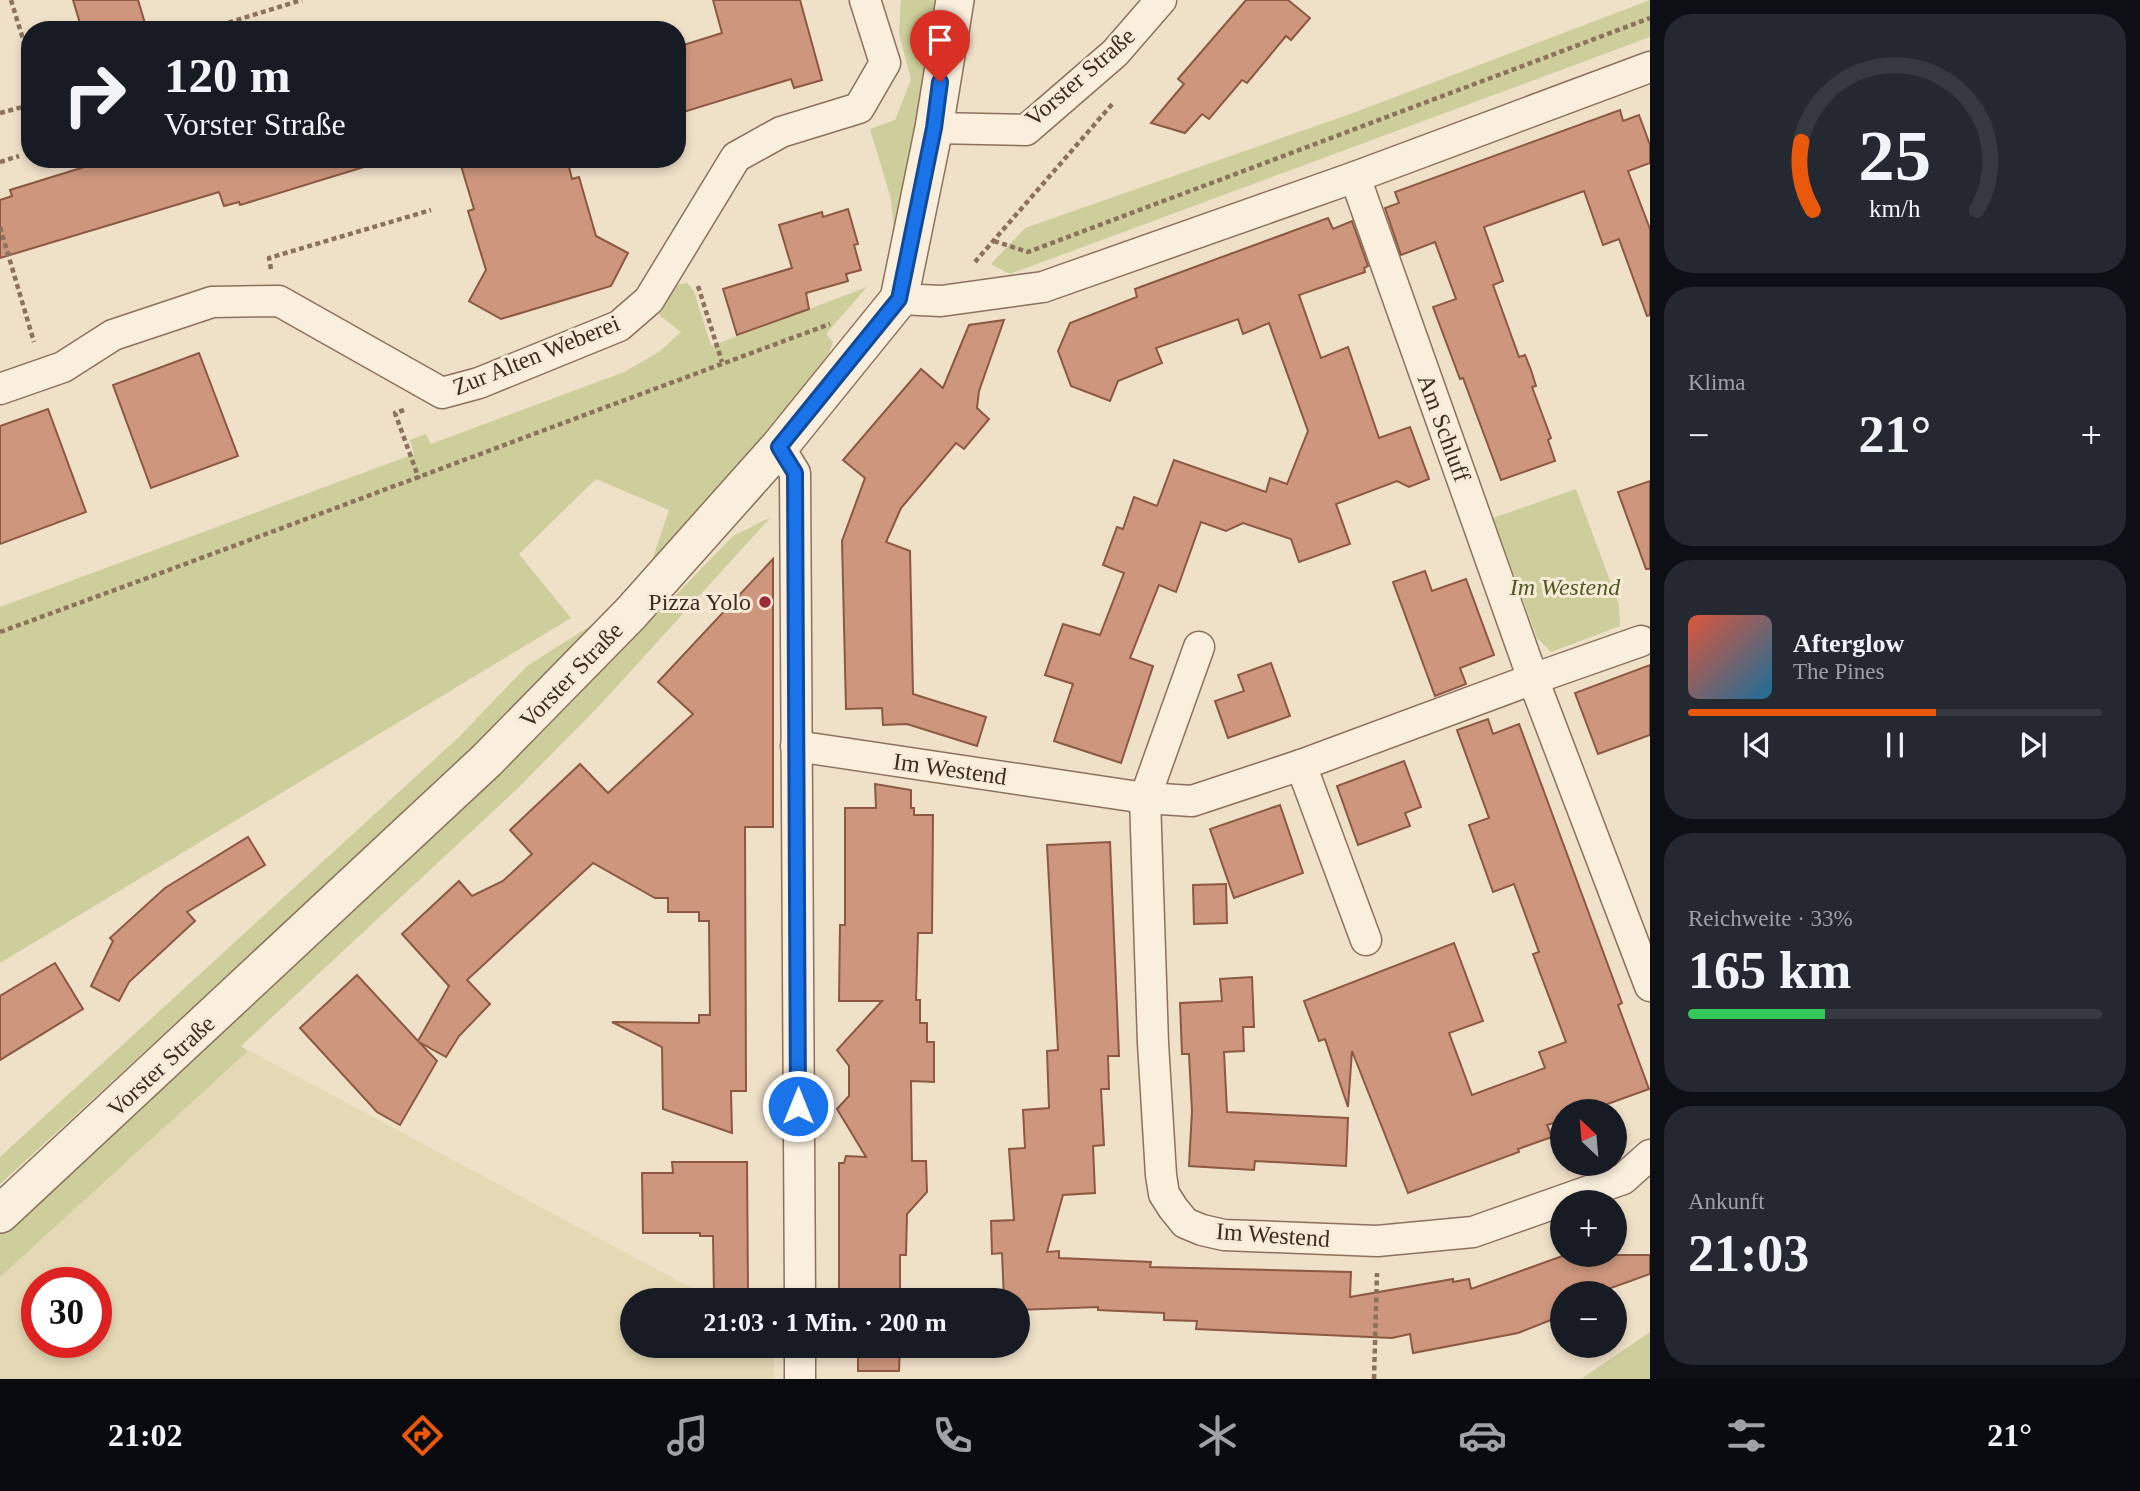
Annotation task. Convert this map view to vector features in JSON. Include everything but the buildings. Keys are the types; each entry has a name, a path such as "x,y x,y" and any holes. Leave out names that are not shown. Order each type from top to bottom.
{"street":[{"name":"Zur Alten Weberei","path":"279,301 442,394 479,383 620,326 649,300 736,157 780,132 859,108 885,63 865,0"},
{"path":"934,128 955,0"},
{"name":"Vorster Straße","path":"0,1214 487,761 631,613 779,447 899,299 934,128 1026,130 1115,53 1161,0"},
{"path":"899,299 941,301 1043,287 1355,177 1650,67"},
{"name":"Am Schluff","path":"1355,177 1534,680"},
{"path":"0,388 63,366 113,335 212,302 279,301"},
{"path":"779,447 795,473 800,1288"},
{"name":"Im Westend","path":"796,747 1145,798 1192,801 1301,765 1641,640"},
{"name":"Im Westend","path":"1199,647 1145,798 1153,1043 1164,1194 1185,1223 1224,1235 1377,1241 1473,1232 1623,1179 1650,1155"},
{"path":"1534,680 1650,986"},
{"path":"1301,765 1366,940"},
{"path":"800,1358 800,1379"}],"path":[{"path":"11,0 21,33"},
{"path":"233,21 302,0"},
{"path":"1115,53 1123,91 994,241 1028,252 1650,18"},
{"path":"0,113 21,107"},
{"path":"0,162 19,156"},
{"path":"279,301 269,258 431,210"},
{"path":"0,227 44,373"},
{"path":"685,244 722,362"},
{"path":"0,632 419,479 722,362 842,320"},
{"path":"419,479 395,413 442,394"},
{"path":"1374,1379 1377,1241"}],"shaded area":[{"path":"248,1050 692,1288 620,1288 620,1358 774,1358 774,1379 0,1379 0,1277"}],"green space":[{"path":"901,0 939,0 922,142 894,231 891,199 870,129 895,120 911,80 899,33"},
{"path":"1650,0 1650,37 1010,274 991,264 1025,228 1353,113"},
{"path":"687,283 694,291 711,346 867,287 826,334 833,342 819,379 648,572 669,510 596,479 519,554 571,618 0,963 0,607 414,454 410,440 426,434 431,444 624,372 659,352 681,332 659,315 677,285"},
{"name":"Im Westend","path":"1576,489 1619,605 1620,626 1551,652 1537,638 1493,518"},
{"path":"771,517 599,706 518,788 241,1046 248,1051 0,1277 0,1232 540,735 733,536"},
{"path":"595,623 473,751 0,1184 0,1157 459,737 527,666"},
{"path":"1650,1332 1650,1379 1581,1379 1612,1358 1627,1358 1627,1348"}],"place":[{"name":"Pizza Yolo","path":"765,602"}],"route":[{"path":"798,1106 795,473 779,447 899,299 934,128 940,82"}]}
